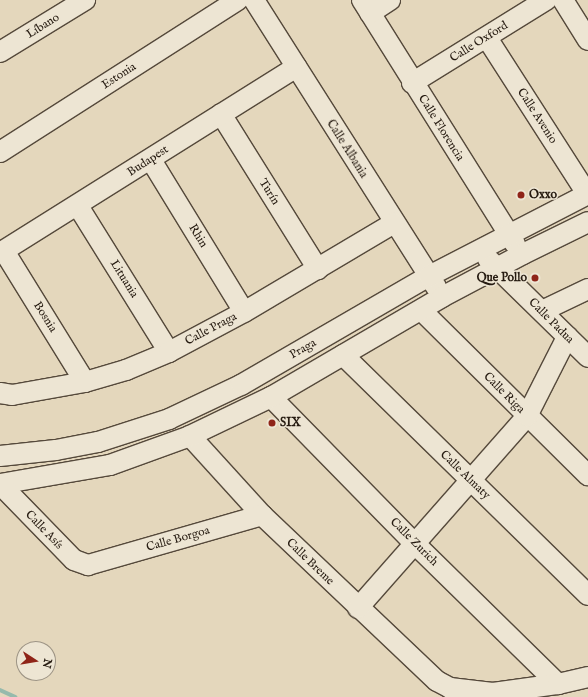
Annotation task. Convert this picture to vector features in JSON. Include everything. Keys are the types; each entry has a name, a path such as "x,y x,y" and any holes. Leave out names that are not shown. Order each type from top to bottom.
{"street":[{"name":"Líbano","path":"0,52 85,0"},
{"name":"Estonia","path":"0,152 238,0"},
{"name":"Calle Albania","path":"254,0 442,297"},
{"path":"366,6 390,0"},
{"name":"Calle Oxford","path":"412,82 487,38 546,0"},
{"path":"563,0 588,40"},
{"name":"Calle Florencia","path":"366,6 507,234 523,254"},
{"name":"Calle Avenio","path":"487,38 587,194"},
{"name":"Budapest","path":"2,252 78,206 296,67"},
{"name":"Turín","path":"221,114 318,269"},
{"name":"Rhin","path":"151,160 244,312"},
{"name":"Praga","path":"0,456 56,450 98,442 169,419 241,385 429,276 507,234 587,194"},
{"name":"Lituania","path":"78,206 169,352"},
{"path":"0,484 110,465 190,436 271,397 442,297 523,254 588,222"},
{"name":"Calle Praga","path":"6,394 86,382 126,370 169,352 244,312 394,223"},
{"name":"Calle Padua","path":"480,249 496,269 542,311 588,357"},
{"name":"Bosnia","path":"2,252 86,382"},
{"path":"542,311 588,289"},
{"name":"Calle Riga","path":"421,310 588,475"},
{"path":"358,608 527,416 567,337"},
{"name":"Calle Almaty","path":"343,355 588,595"},
{"name":"Calle Zurich","path":"271,397 414,543 558,684"},
{"name":"Calle Breme","path":"190,436 262,515 358,608 437,681 450,688 492,693 558,684"},
{"name":"Calle Asís","path":"0,484 74,560 80,563 94,564"},
{"name":"Calle Borgoa","path":"94,564 262,515"},
{"path":"558,684 588,677"}],"waterway":[{"path":"0,690 15,697"}],"place":[{"name":"Oxxo","path":"521,195"},
{"name":"Que Pollo","path":"535,278"},
{"name":"SIX","path":"272,423"}]}
